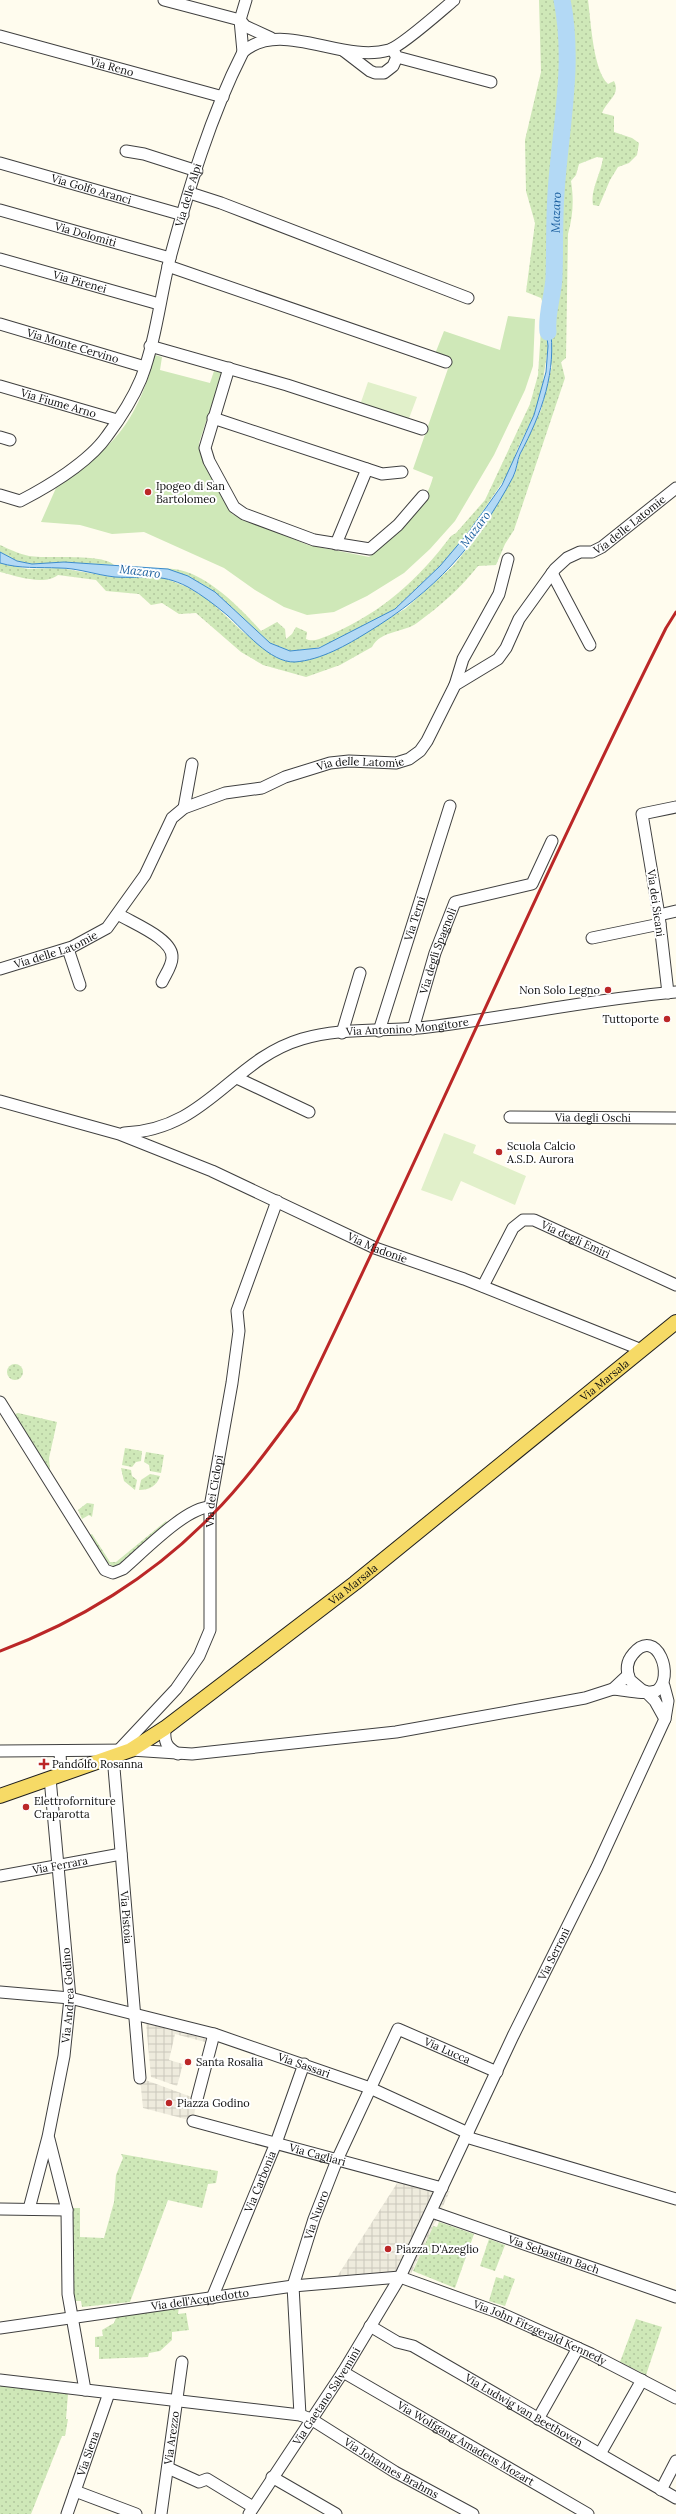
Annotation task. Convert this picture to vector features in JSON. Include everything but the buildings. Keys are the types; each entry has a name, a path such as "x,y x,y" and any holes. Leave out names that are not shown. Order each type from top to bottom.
{"main road":[{"name":"Via Marsala","path":"0,1796 119,1753 164,1728 361,1578 676,1322"}],"street":[{"path":"164,0 240,20 246,26 271,38 344,51 394,53 491,82"},
{"path":"243,52 240,20 246,0"},
{"path":"344,51 370,70 379,74 384,73 393,66 394,53 454,0"},
{"name":"Via Reno","path":"0,36 223,96"},
{"path":"243,52 253,43 271,38"},
{"name":"Via delle Alpi","path":"0,495 20,501 41,490 91,453 107,437 140,380 145,367 169,262 183,215 223,96 243,52"},
{"path":"126,151 144,154 197,171"},
{"name":"Via Golfo Aranci","path":"0,163 183,215"},
{"path":"190,193 221,203 468,298"},
{"name":"Via Dolomiti","path":"0,210 169,262 446,362"},
{"name":"Via Pirenei","path":"0,259 159,304"},
{"name":"Via Monte Cervino","path":"0,324 145,367"},
{"path":"150,346 229,368 422,429"},
{"path":"229,368 205,448 209,461 234,507 244,514 300,536 336,544 370,549 398,525 423,496"},
{"name":"Via Fiume Arno","path":"0,386 117,420"},
{"path":"213,418 367,470 382,474 402,472"},
{"path":"336,544 367,470"},
{"name":"Via delle Latomie","path":"0,969 68,949 90,939 107,928 145,876 172,818 184,808 225,793 262,788 285,777 330,763 349,761 396,762 409,759 420,751 427,741 455,685 498,659 506,648 519,619 552,573 567,558 580,552 592,552 602,547 676,488"},
{"path":"455,685 463,659 499,594 508,559"},
{"path":"552,573 590,645"},
{"path":"184,808 192,764"},
{"name":"Via Terni","path":"379,1031 450,806"},
{"name":"Via dei Sicani","path":"672,992 642,814 676,807"},
{"name":"Via degli Spagnoli","path":"413,1029 435,953 455,902 532,884 552,840"},
{"path":"592,938 659,920 676,911"},
{"path":"118,914 154,934 166,943 172,952 172,960 162,982"},
{"path":"68,949 80,985"},
{"path":"342,1033 360,973"},
{"name":"Via Antonino Mongitore","path":"119,1134 144,1132 164,1128 195,1111 274,1050 303,1039 342,1033 413,1029 523,1015 553,1007 604,999 672,992"},
{"path":"237,1078 309,1112"},
{"path":"0,1101 119,1134"},
{"name":"Via degli Oschi","path":"510,1117 676,1118"},
{"name":"Via Madonie","path":"119,1134 212,1171 375,1248 484,1286 642,1350"},
{"name":"Via dei Ciclopi","path":"119,1753 176,1689 199,1656 210,1630 210,1507 232,1383 239,1331 237,1311 277,1201"},
{"name":"Via degli Emiri","path":"484,1286 513,1228 523,1220 534,1220 676,1285"},
{"path":"0,1402 105,1570 113,1573 123,1569 185,1516 202,1507 210,1507"},
{"path":"0,1751 178,1754 262,1748 396,1732 585,1698 613,1689 644,1691 656,1691 669,1683 674,1666 668,1656 660,1649 645,1647 635,1652 629,1660 628,1675 633,1685 644,1691 655,1701 665,1719"},
{"path":"613,1689 628,1675"},
{"name":"Via Serroni","path":"442,2188 597,1867 665,1719 669,1683"},
{"path":"164,1728 164,1740 169,1748 178,1754"},
{"name":"Via Andrea Godino","path":"29,2209 48,2137 64,2056 70,1998 58,1866 56,1776 60,1751"},
{"name":"Via Pistoia","path":"119,1753 121,1854 140,2078"},
{"name":"Via Ferrara","path":"0,1876 121,1854"},
{"name":"Via Sassari","path":"0,1992 70,1998 214,2034 370,2088 467,2135 676,2199"},
{"name":"Via Lucca","path":"398,2029 497,2072"},
{"name":"Via Nuoro","path":"300,2415 293,2286 314,2219 337,2160 398,2029"},
{"path":"197,2099 214,2034"},
{"name":"Via Carbonia","path":"212,2298 276,2143 304,2064"},
{"name":"Via Cagliari","path":"193,2121 442,2188"},
{"path":"48,2137 67,2210 71,2319 85,2390"},
{"path":"400,2277 442,2188"},
{"path":"0,2209 67,2210"},
{"name":"Via Sebastian Bach","path":"432,2212 676,2297"},
{"name":"Via dell'Acquedotto","path":"0,2328 293,2286 400,2277"},
{"name":"Via Gaetano Salvemini","path":"251,2511 272,2477 343,2372 400,2277"},
{"name":"Via John Fitzgerald Kennedy","path":"400,2277 500,2313 578,2348 676,2398"},
{"name":"Via Ludwig van Beethoven","path":"370,2326 397,2342 413,2346 676,2498"},
{"path":"538,2418 578,2348"},
{"name":"Via Arezzo","path":"162,2514 182,2362"},
{"name":"Via Wolfgang Amadeus Mozart","path":"343,2372 588,2514"},
{"name":"Via Johannes Brahms","path":"0,2380 300,2415 311,2419 395,2472 473,2514"},
{"path":"600,2454 642,2380"},
{"name":"Via Siena","path":"67,2514 109,2393"},
{"path":"661,2490 676,2461"},
{"path":"168,2468 199,2482 207,2479 251,2511"},
{"path":"272,2477 336,2514"},
{"path":"75,2490 136,2514"}],"green space":[{"path":"539,0 588,0 594,45 599,68 608,84 614,81 616,86 615,94 602,113 614,116 614,132 632,138 639,143 637,155 629,163 618,167 610,180 599,206 593,205 592,199 603,158 597,157 579,164 576,175 571,181 573,201 568,234 566,358 561,362 565,378 514,530 505,544 496,565 478,566 449,597 417,623 405,629 381,637 372,647 340,665 306,677 263,665 241,652 196,613 179,614 162,603 151,605 139,594 106,591 96,580 58,575 45,580 38,580 22,578 0,572 0,563 28,569 59,568 113,577 145,575 164,578 187,587 209,600 243,632 282,660 295,662 329,652 405,609 454,565 477,536 515,474 520,455 541,410 552,366 549,359 552,342 549,324 551,318 546,328 548,346 541,395 534,415 517,450 510,471 468,533 440,566 395,609 330,644 312,649 290,651 270,643 215,592 188,576 161,569 175,569 203,579 229,599 261,631 277,622 285,629 286,639 292,634 296,627 307,632 306,639 315,640 332,634 367,616 398,593 426,567 451,536 456,533 485,500 530,404 538,375 542,314 544,307 541,298 526,292 535,223 526,191 525,140 541,72"},
{"path":"508,316 535,319 533,366 525,390 494,455 455,521 430,549 404,573 367,596 334,612 307,615 284,607 255,590 224,568 144,532 112,534 80,525 41,522 56,488 67,480 68,476 101,452 125,425 142,394 155,355 162,357 160,370 210,383 214,371 222,373 199,443 200,452 232,514 308,545 369,557 389,540 416,511 429,489 433,477 413,469 451,360 435,354 444,331 500,350"},
{"path":"368,382 417,397 408,421 360,405"},
{"path":"0,545 29,556 98,559 108,561 114,565 64,562 32,564 17,561 0,552"},
{"path":"444,1133 476,1145 473,1153 526,1176 515,1205 461,1181 452,1201 421,1190"},
{"path":"12,1364 18,1364 23,1369 21,1378 18,1380 12,1380 7,1375 7,1369"},
{"path":"18,1413 57,1422 49,1458 50,1471 15,1414"},
{"path":"125,1448 142,1451 141,1461 136,1462 132,1467 122,1465"},
{"path":"146,1452 164,1455 161,1473 150,1471 149,1465 144,1462"},
{"path":"121,1468 131,1470 132,1476 137,1480 135,1490 124,1481"},
{"path":"150,1474 160,1476 155,1485 139,1490 141,1480"},
{"path":"87,1503 94,1504 92,1517 89,1515 82,1519 78,1510"},
{"path":"166,1521 169,1525 121,1564 114,1567 108,1563 90,1535 92,1534 110,1562 116,1562"},
{"path":"121,2154 218,2171 216,2183 208,2184 202,2208 168,2200 130,2302 82,2307 81,2301 74,2301 74,2308 70,2208 80,2208 80,2237 104,2238 114,2202 116,2175 123,2158"},
{"path":"439,2222 474,2234 455,2288 413,2271 433,2226 437,2227"},
{"path":"489,2239 505,2245 495,2271 480,2266"},
{"path":"504,2275 515,2279 505,2306 489,2301 496,2277 503,2279"},
{"path":"179,2307 178,2314 186,2313 189,2330 172,2332 172,2340 160,2351 149,2353 148,2357 99,2359 99,2347 95,2347 95,2337 103,2336 102,2330 114,2323 117,2315"},
{"path":"636,2319 662,2327 646,2375 620,2362"},
{"path":"0,2385 68,2394 66,2419 68,2419 65,2436 62,2436 31,2514 0,2514"}],"shaded area":[{"path":"146,2023 206,2039 205,2042 175,2034 169,2060 183,2064 177,2086 151,2077"},
{"name":"Piazza Godino","path":"140,2078 197,2099 193,2121 143,2108"},
{"name":"Piazza D'Azeglio","path":"401,2177 450,2191 408,2280 333,2283"}],"water":[{"name":"Mazaro","path":"550,311 552,343 546,392 535,423 520,454 514,474 499,502 469,545 452,565 433,583 392,617 343,647 305,661 286,661 267,652 249,637 227,615 208,600 178,582 152,577 115,577 73,569 22,567 0,563 0,552 17,561 32,564 64,562 168,569 188,576 215,592 270,643 290,651 319,648 395,609 440,566 468,533 502,485 534,415 546,372 548,346 545,321"}],"waterway":[{"name":"Mazaro","path":"548,332 548,318 554,278 556,193 567,72 566,24 562,0"}],"railway":[{"path":"0,1651 58,1626 86,1611 113,1595 165,1558 211,1516 234,1491 297,1410 390,1215 618,725 666,628 676,612"}],"place":[{"name":"Ipogeo di San Bartolomeo","path":"148,492"},
{"name":"Non Solo Legno","path":"608,990"},
{"name":"Tuttoporte","path":"667,1019"},
{"name":"Scuola Calcio A.S.D. Aurora","path":"499,1152"},
{"name":"Pandolfo Rosanna","path":"44,1764"},
{"name":"Elettroforniture Craparotta","path":"26,1807"},
{"name":"Santa Rosalia","path":"188,2062"},
{"name":"Piazza Godino","path":"169,2103"},
{"name":"Piazza D'Azeglio","path":"388,2249"}]}
